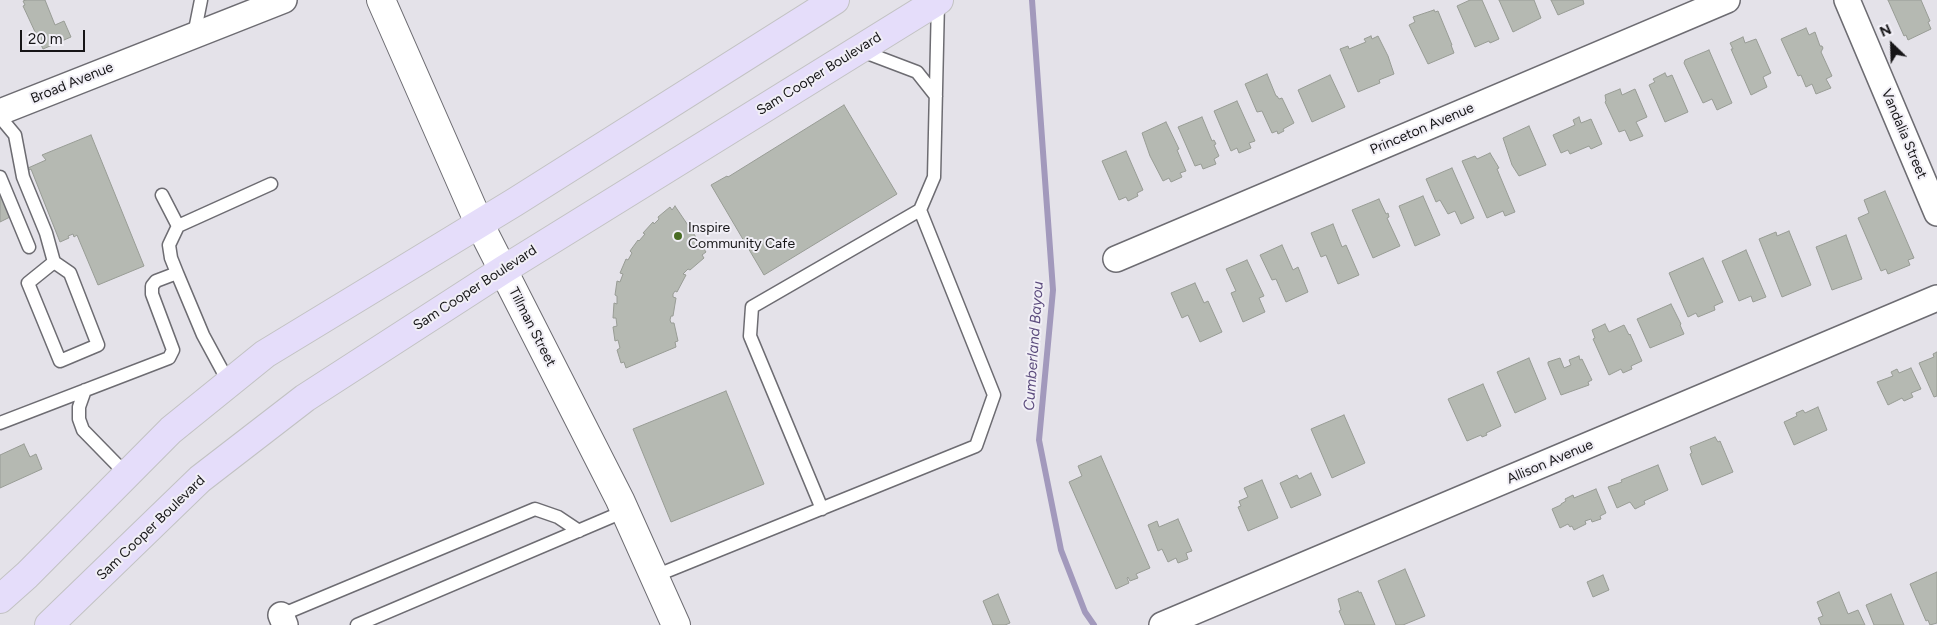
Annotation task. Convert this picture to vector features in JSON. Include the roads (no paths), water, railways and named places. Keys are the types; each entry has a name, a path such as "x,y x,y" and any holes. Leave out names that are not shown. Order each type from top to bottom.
{"main road":[{"name":"Tillman Street","path":"381,0 479,223 625,511 676,625"},
{"path":"0,599 27,575 171,430 265,354 479,223 835,0"},
{"name":"Sam Cooper Boulevard","path":"49,625 208,474 305,398 503,270 938,0"}],"street":[{"name":"Broad Avenue","path":"0,112 284,0"},
{"name":"Princeton Avenue","path":"1116,259 1727,0"},
{"name":"Vandalia Street","path":"1847,0 1937,213"},
{"name":"Allison Avenue","path":"1162,625 1937,298"}],"lane":[{"path":"194,35 201,0"},
{"path":"822,509 750,336 752,307 920,210 934,178 938,0"},
{"path":"859,50 917,72 936,96"},
{"path":"0,117 15,135 23,176 46,233 54,262 70,273 98,345 60,361 28,283 54,262"},
{"path":"0,178 29,247"},
{"path":"229,383 203,335 171,258 169,245 178,226 271,184"},
{"path":"162,195 178,226"},
{"path":"655,576 976,446 994,395 920,210"},
{"path":"0,423 169,358 173,350 152,294 152,286 156,281 177,273"},
{"path":"86,390 80,408 79,419 83,430 127,475"},
{"path":"283,620 535,509 558,517 579,531"},
{"path":"357,625 625,511"}],"waterway":[{"name":"Cumberland Bayou","path":"1032,0 1053,290 1039,440 1061,550 1085,612 1094,625"}],"place":[{"name":"Inspire Community Cafe","path":"678,236"}]}
